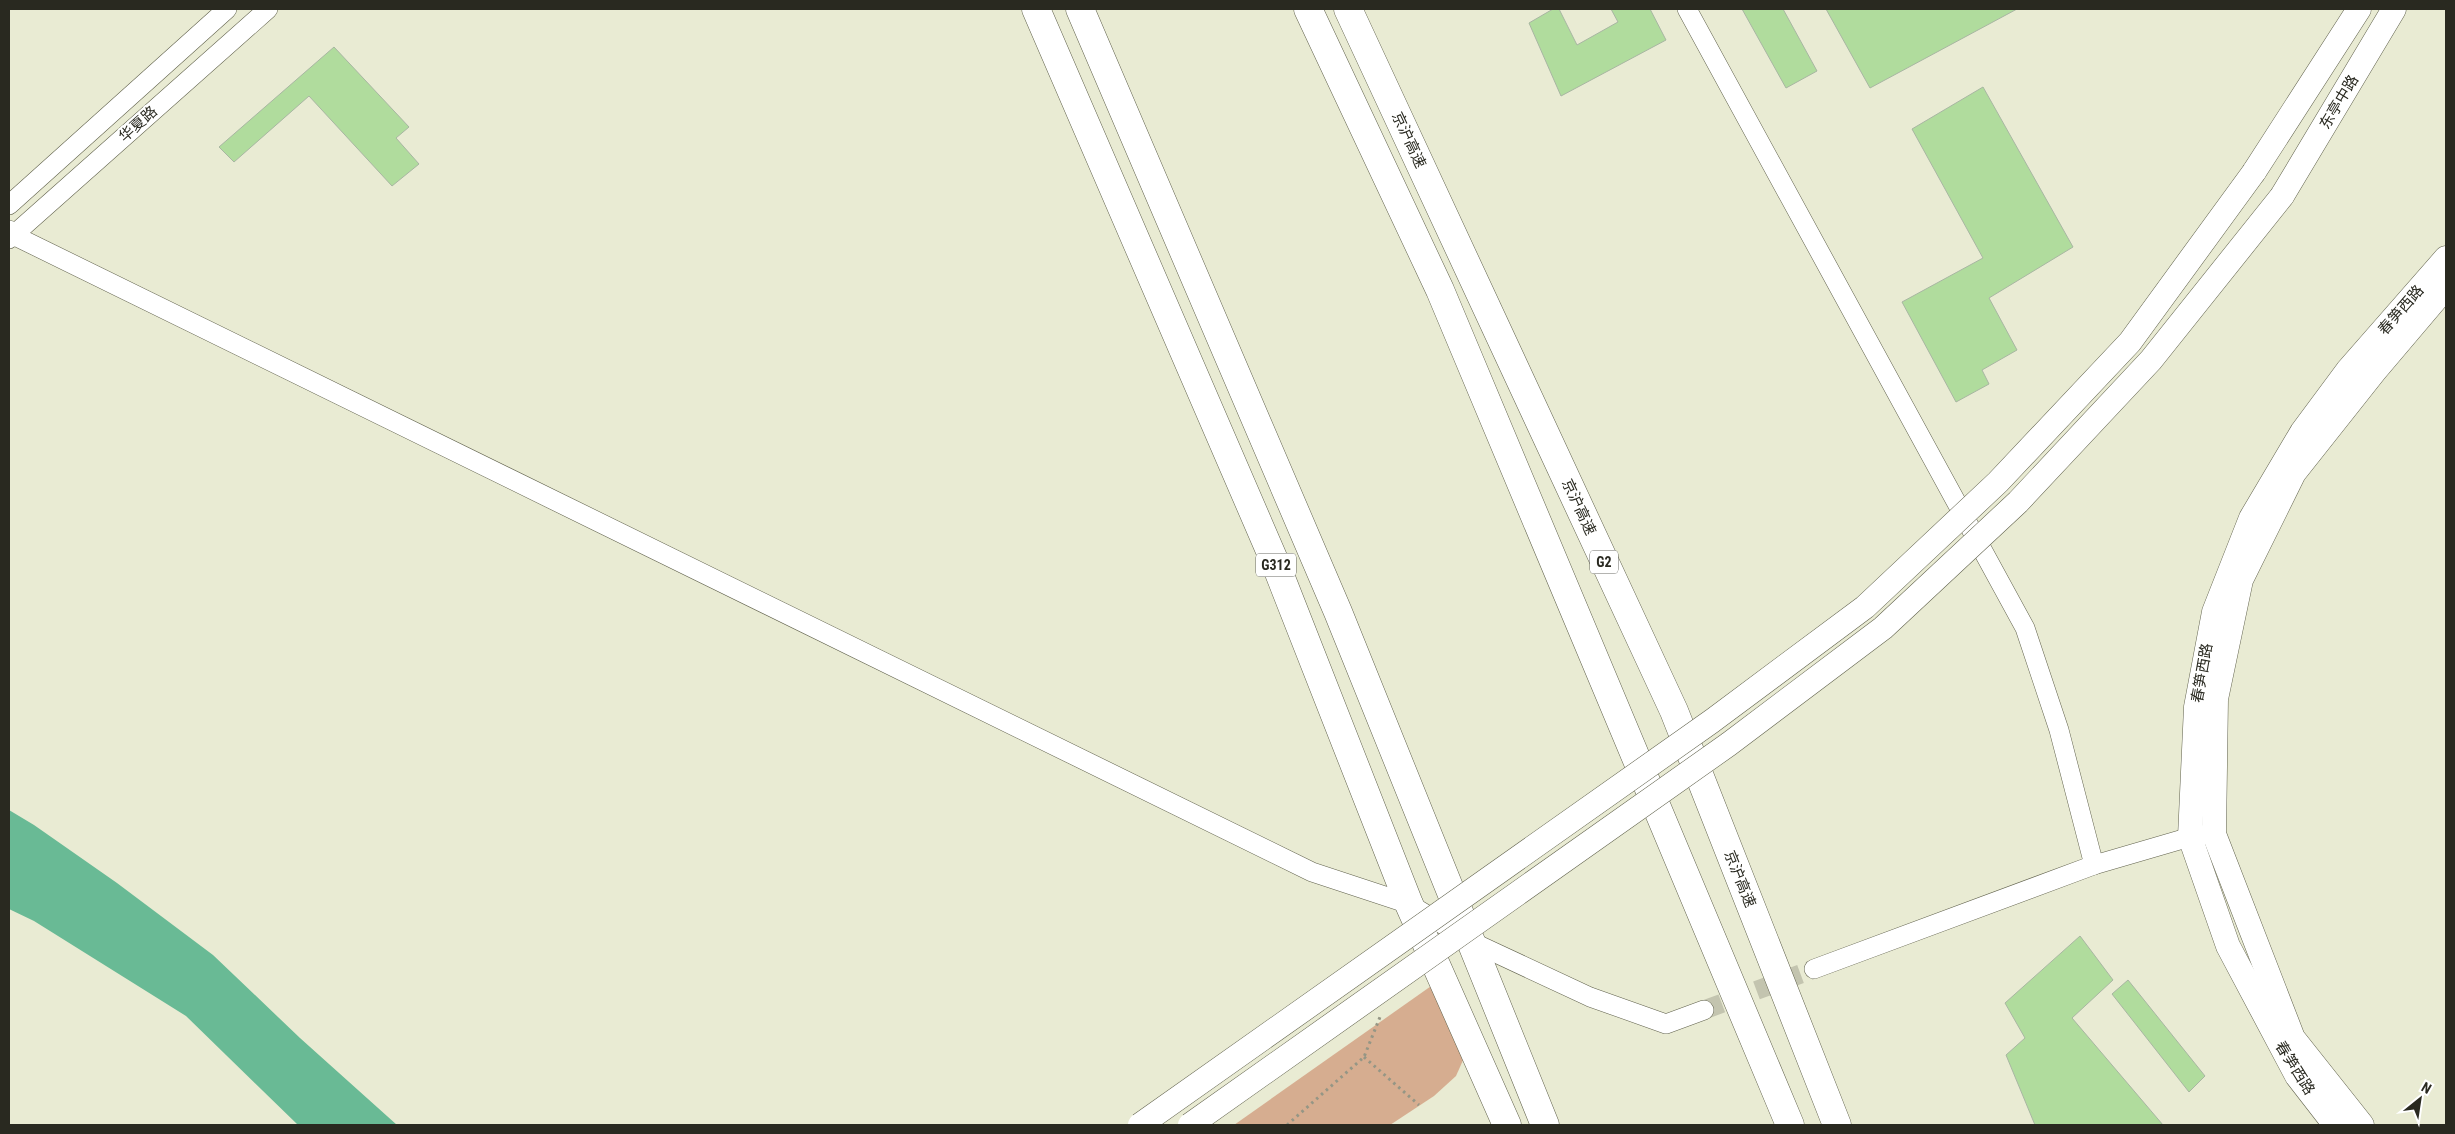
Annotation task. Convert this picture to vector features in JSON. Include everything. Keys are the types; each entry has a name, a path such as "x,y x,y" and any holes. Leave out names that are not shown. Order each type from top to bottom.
{"highway":[{"path":"1028,9 1051,43"},
{"name":"G312","path":"1036,9 1274,560 1410,904 1507,1125"},
{"name":"G312","path":"1080,9 1338,612 1545,1125"},
{"path":"1308,9 1440,290 1790,1125"},
{"name":"京沪高速","path":"1348,9 1674,711 1837,1125"}],"main road":[{"path":"1140,1125 1704,726 1865,607 1998,482 2130,342 2254,172 2359,9"},
{"name":"东亭中路","path":"1190,1125 1729,744 1883,628 2018,502 2151,360 2282,196 2394,9"},
{"name":"春笋西路","path":"2335,1125 2297,1076 2228,946 2190,837 2196,706 2214,612 2251,518 2302,432 2348,370 2446,258"},
{"name":"春笋西路","path":"2362,1125 2293,1038 2214,834 2216,699 2241,580 2294,473 2374,372 2446,287"}],"street":[{"name":"华夏路","path":"9,205 227,9"},
{"name":"华夏路","path":"10,235 268,9"},
{"path":"1687,9 2025,628 2058,730 2094,865"},
{"path":"10,235 1312,872 1410,904 1470,941 1590,997 1666,1024 1704,1010"},
{"path":"1814,969 2094,865 2190,837 2214,834"}],"path":[{"path":"1287,1125 1364,1057 1384,1009"},
{"path":"1364,1057 1419,1106"}],"shaded area":[{"path":"9,810 34,825 117,883 213,955 300,1038 397,1125 298,1125 186,1016 34,921 9,909"},
{"path":"1434,984 1464,1058 1456,1076 1434,1096 1390,1125 1234,1125"}],"building":[{"path":"1553,9 1559,9 1577,45 1618,22 1611,9 1650,9 1666,40 1561,96 1529,23"},
{"path":"1742,9 1783,9 1817,71 1786,88"},
{"path":"1826,9 2017,9 1870,88"},
{"path":"334,47 409,127 396,138 419,164 392,186 309,96 234,162 219,147"},
{"path":"1983,87 2073,247 1989,298 2017,350 1982,370 1989,384 1956,402 1902,302 1983,258 1912,129"},
{"path":"2080,936 2113,980 2072,1018 2163,1125 2035,1125 2006,1055 2025,1038 2005,1003"},
{"path":"2128,980 2205,1076 2189,1092 2112,994"}],"tunnel":[{"path":"1704,1010 1814,969"}]}
